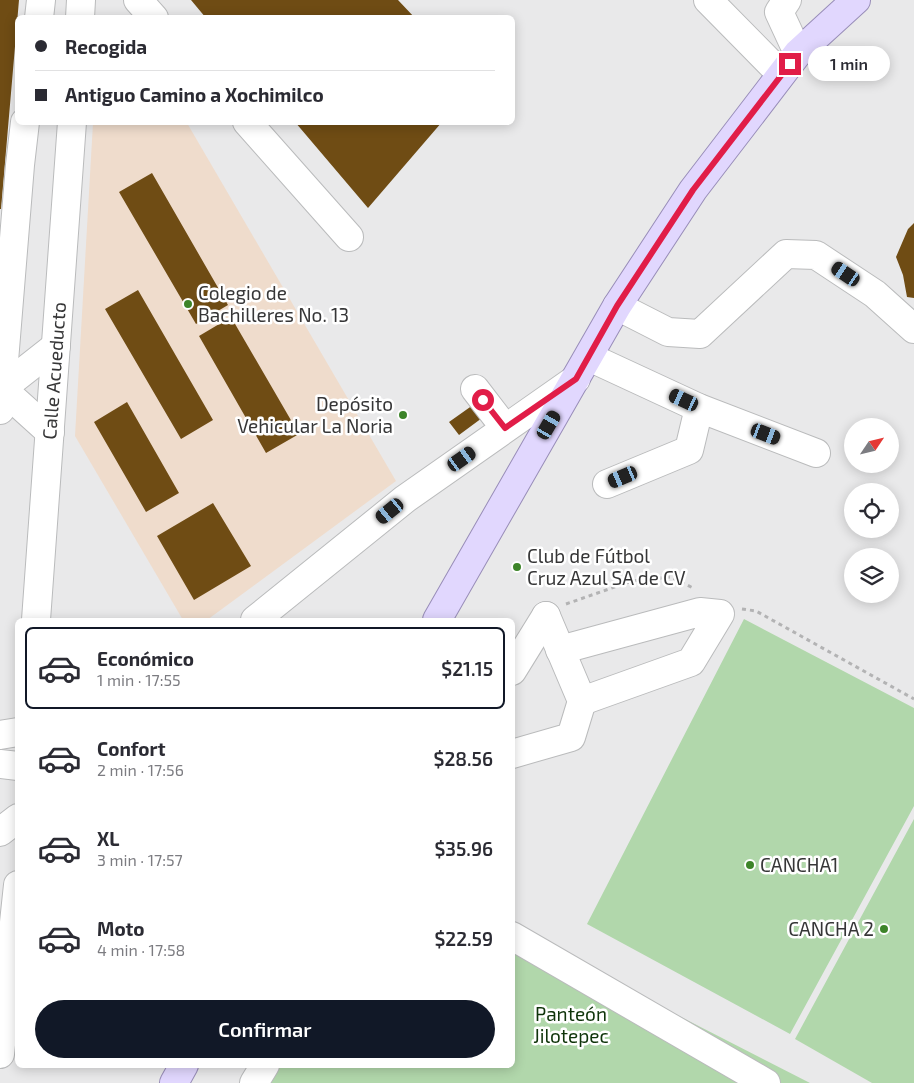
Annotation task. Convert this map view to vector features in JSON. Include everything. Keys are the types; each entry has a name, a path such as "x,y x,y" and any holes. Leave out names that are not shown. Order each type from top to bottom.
{"main road":[{"path":"438,618 617,306 693,190 798,53 856,0"},
{"path":"174,1083 182,1068"}],"street":[{"path":"39,15 41,0"},
{"path":"80,15 82,0"},
{"path":"138,0 151,15"},
{"path":"708,0 781,74"},
{"path":"787,0 779,12 798,53"},
{"path":"0,394 25,125"},
{"name":"Calle Acueducto","path":"36,618 72,125"},
{"path":"250,125 350,237"},
{"path":"617,306 668,332 700,334 786,254 816,255 875,294 914,329"},
{"path":"0,394 56,346"},
{"path":"257,618 404,499 505,428 582,368 699,408 816,454"},
{"path":"475,388 505,428"},
{"path":"0,394 50,432"},
{"path":"606,484 689,450 699,408"},
{"path":"560,650 700,612 720,614 692,662 582,702"},
{"path":"515,666 546,616 582,702 571,737 515,753"},
{"path":"0,735 15,732"},
{"path":"0,764 15,766"},
{"path":"0,832 15,820"},
{"path":"0,1054 15,913"},
{"path":"515,938 766,1083"},
{"path":"254,1083 263,1068"}],"shaded area":[{"name":"Colegio de Bachilleres No. 13","path":"93,125 188,125 396,481 210,618 182,618 75,436"}],"green space":[{"name":"CANCHA1","path":"744,619 914,708 914,806 790,1034 587,924"},
{"name":"CANCHA 2","path":"914,819 914,1083 872,1083 795,1039"},
{"name":"Panteón Jilotepec","path":"515,932 810,1083 267,1083 276,1068 515,1068"}],"building":[{"path":"0,0 19,0 18,15 15,15 15,46 0,209"},
{"path":"191,0 398,0 412,15 204,15"},
{"path":"298,125 439,125 368,208"},
{"path":"152,173 228,305 196,324 119,192"},
{"path":"914,223 914,298 907,297 903,275 896,257 908,229"},
{"path":"138,290 213,420 181,439 105,309"},
{"path":"231,317 299,434 266,453 199,336"},
{"path":"127,402 179,493 146,512 94,422"},
{"path":"473,405 482,418 459,435 449,422"},
{"path":"213,503 251,566 194,600 157,536"}],"place":[{"name":"Colegio de Bachilleres No. 13","path":"188,304"},
{"name":"Depósito Vehicular La Noria","path":"403,415"},
{"name":"Club de Fútbol Cruz Azul SA de CV","path":"517,567"},
{"name":"CANCHA1","path":"750,865"},
{"name":"CANCHA 2","path":"884,929"}],"route":[{"path":"483,400 505,428 576,379 617,306 693,190 790,64"}]}
